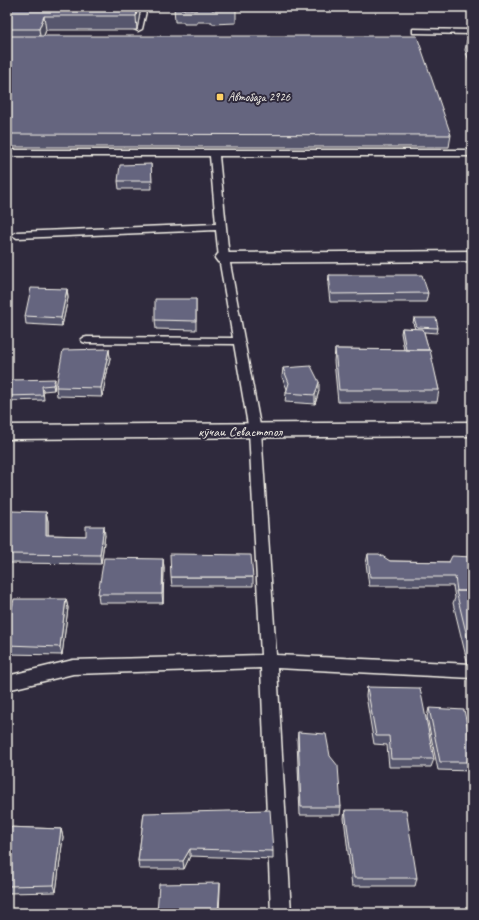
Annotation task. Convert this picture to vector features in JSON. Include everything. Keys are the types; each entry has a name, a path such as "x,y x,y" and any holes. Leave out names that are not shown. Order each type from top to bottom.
{"street":[{"path":"224,258 472,256"},
{"name":"кӯчаи Севастопол","path":"7,432 472,429"}],"lane":[{"path":"138,29 144,7"},
{"path":"416,31 472,32"},
{"path":"7,153 472,153"},
{"path":"214,153 224,258 255,431 269,661 281,913"},
{"path":"17,235 221,227"},
{"path":"87,340 238,341"},
{"path":"7,683 73,667 269,661 472,671"}],"building":[{"path":"7,7 138,7 136,16 44,16 39,29 7,29"},
{"path":"174,7 236,7 236,9 212,10 212,8 197,8 197,10 184,10 174,9"},
{"name":"Автобаза 2926","path":"7,36 417,36 451,135 7,134"},
{"path":"467,40 472,40 472,54"},
{"path":"151,164 152,181 118,181 120,165"},
{"path":"329,275 422,275 428,293 331,294"},
{"path":"31,288 67,289 61,318 25,316"},
{"path":"155,299 196,299 196,321 155,320"},
{"path":"414,318 436,318 438,328 417,327"},
{"path":"402,328 423,329 429,350 406,350"},
{"path":"109,349 101,388 56,387 63,350"},
{"path":"335,349 430,350 439,390 339,390"},
{"path":"311,366 319,382 315,395 286,393 289,383 283,368"},
{"path":"55,379 53,385 42,386 43,395 7,396 12,380"},
{"path":"11,511 46,512 46,535 86,536 86,526 104,526 100,555 7,554 7,530"},
{"path":"170,554 251,555 253,577 171,577"},
{"path":"368,554 379,554 390,561 449,562 452,556 472,557 472,591 457,591 455,577 370,577"},
{"path":"104,558 163,559 162,594 98,594"},
{"path":"456,591 472,591 472,653 471,653"},
{"path":"14,599 66,599 60,647 7,645 7,632"},
{"path":"367,687 420,688 434,759 391,759 389,736 376,736"},
{"path":"429,708 464,710 472,750 472,762 440,762"},
{"path":"298,732 326,734 330,756 338,766 341,807 301,807"},
{"path":"270,810 273,851 190,849 183,861 138,861 144,813"},
{"path":"345,810 406,810 417,878 354,878"},
{"path":"7,827 61,829 54,885 7,886"},
{"path":"220,883 218,913 157,913 159,884"}],"place":[{"name":"Автобаза 2926","path":"220,97"}]}
